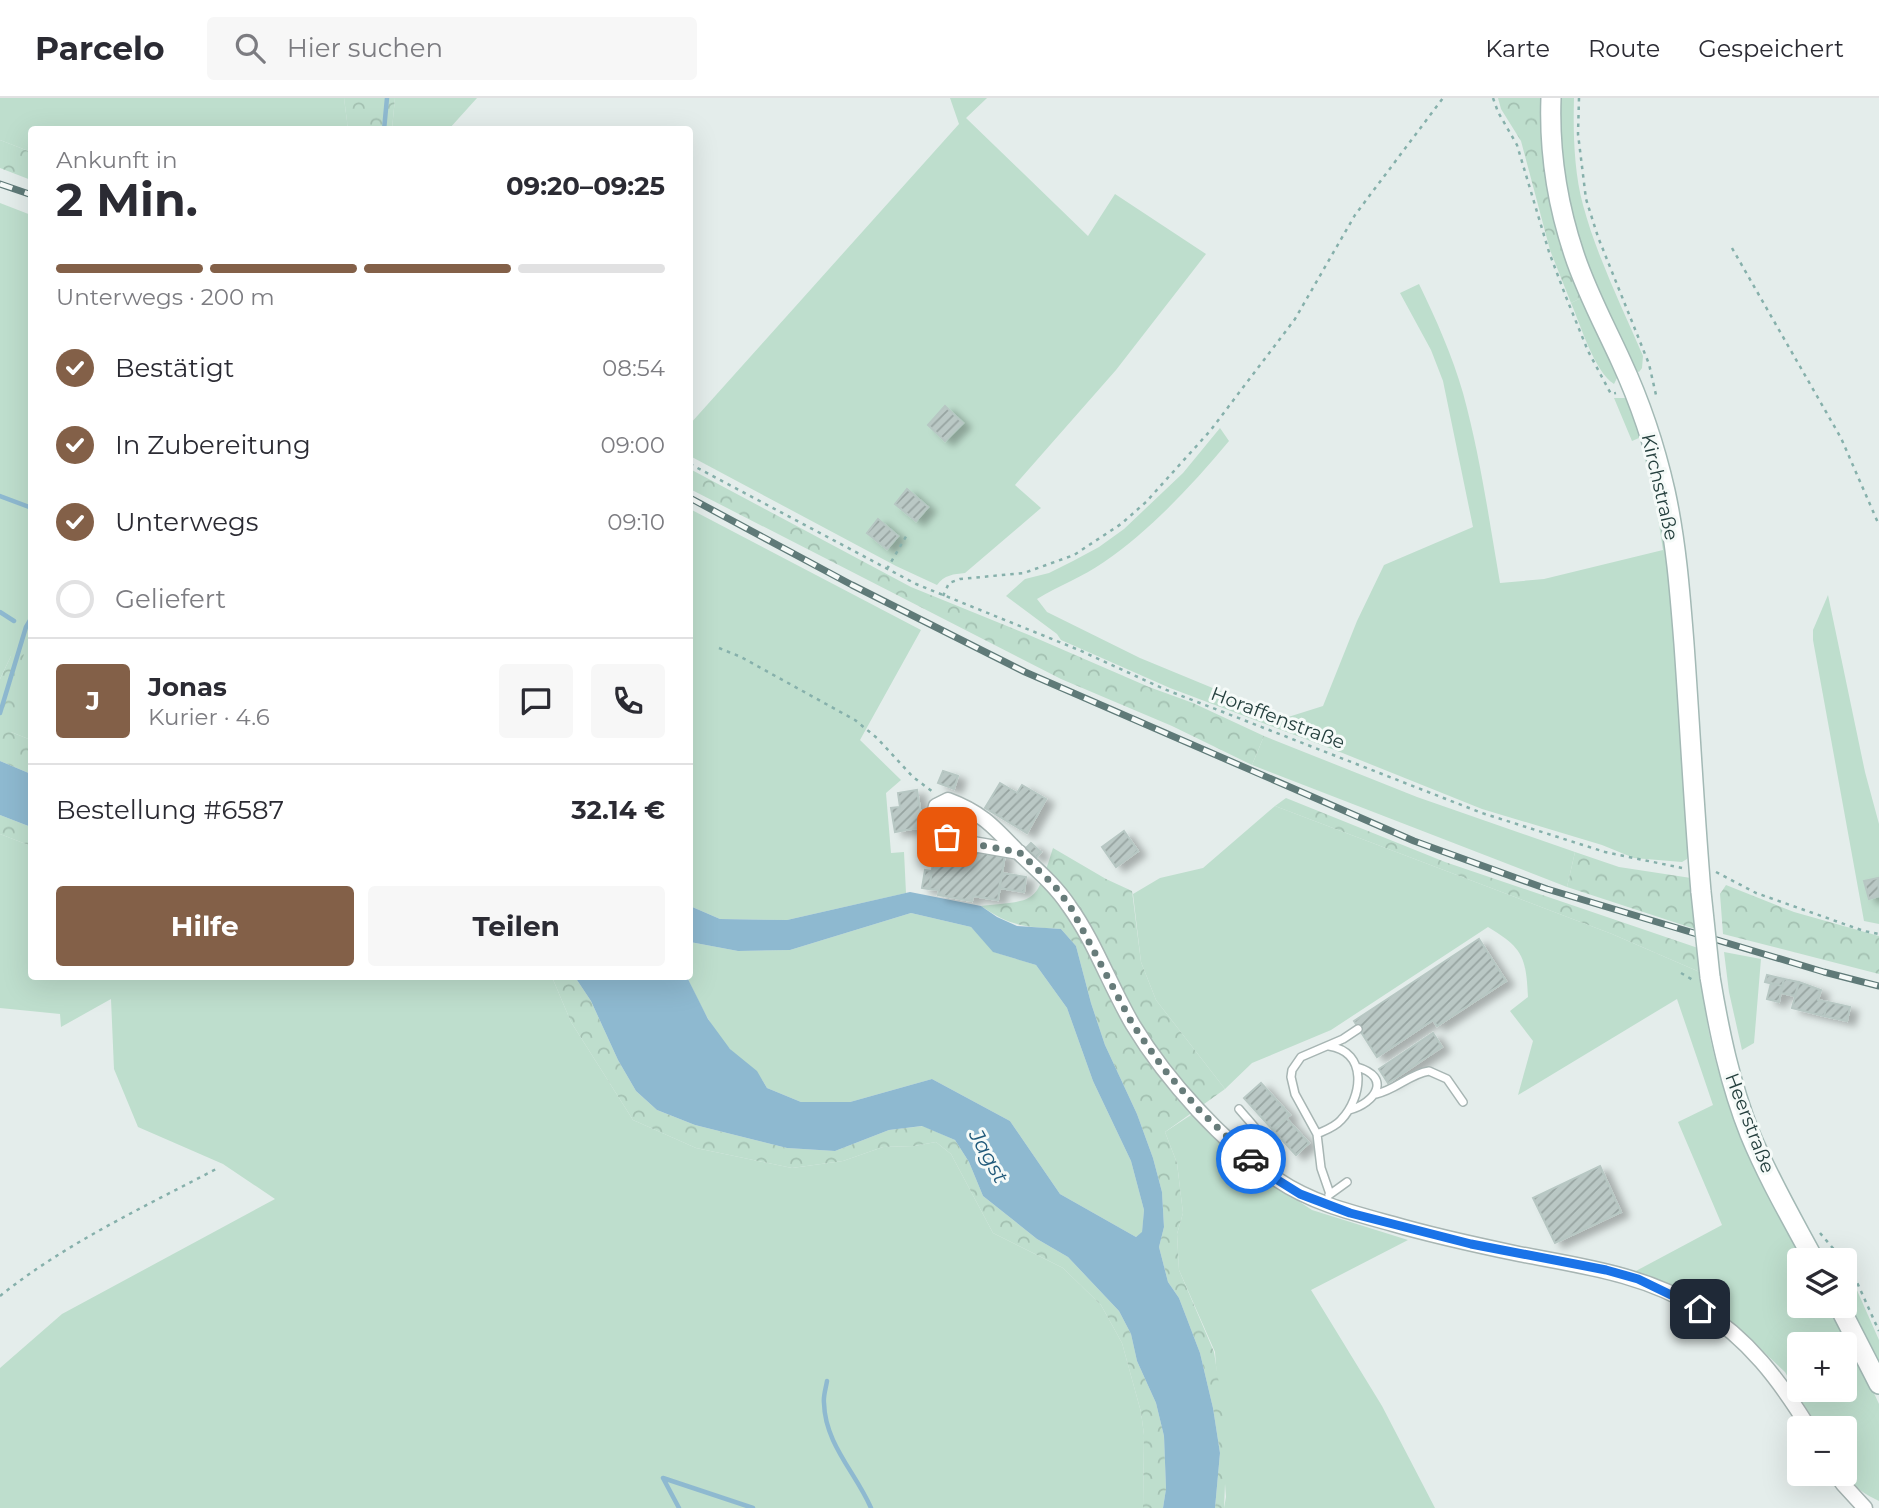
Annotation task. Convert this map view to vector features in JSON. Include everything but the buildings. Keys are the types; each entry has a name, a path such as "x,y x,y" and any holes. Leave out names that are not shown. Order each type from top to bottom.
{"street":[{"name":"Kirchstraße","path":"1551,98 1550,135 1555,181 1574,256 1632,387 1650,436 1665,491 1678,568 1701,892"},
{"path":"1019,852 947,837 934,822 933,813 936,806 948,800 989,821 1053,884 1070,906 1133,1025 1163,1068 1200,1111 1276,1179 1300,1194 1325,1198 1350,1213 1471,1244 1606,1270 1638,1279 1673,1294 1700,1309 1747,1345 1771,1371 1801,1416"},
{"name":"Heerstraße","path":"1701,892 1719,1032 1733,1084 1750,1134 1807,1248"},
{"path":"1845,1318 1879,1384"},
{"path":"1845,1486 1865,1508"}],"lane":[{"path":"1347,1182 1325,1198 1317,1134 1295,1094 1291,1077 1292,1070 1301,1057 1359,1029"},
{"path":"1317,1134 1340,1121 1356,1095 1357,1067 1347,1052 1329,1045"},
{"path":"1357,1067 1366,1069 1373,1076 1376,1094"},
{"path":"1349,1110 1360,1107 1376,1094 1388,1092 1413,1076 1429,1071 1447,1079 1463,1102"},
{"path":"1239,1109 1272,1152 1276,1179"}],"path":[{"path":"943,597 949,583 960,579 1024,573 1074,555 1121,524 1146,502 1210,431 1295,319 1355,215 1443,98"},
{"path":"1732,248 1841,438 1879,525"},
{"name":"Horaffenstraße","path":"693,466 943,597 1019,625 1185,698 1482,813 1605,852 1699,871 1715,871 1756,893 1879,934"},
{"path":"887,569 908,533"},
{"path":"719,648 741,657 855,720 877,738 913,777 948,800"},
{"path":"0,1296 28,1273 93,1234 218,1168"},
{"path":"1857,1282 1879,1331"}],"green space":[{"path":"0,98 344,98 348,126 28,126 28,151 0,140"},
{"path":"344,98 395,98 392,126 348,126"},
{"path":"395,98 477,98 452,126 392,126"},
{"path":"950,98 987,98 966,118 1088,236 1115,194 1206,254 1116,370 1015,485 1041,508 965,573 946,577 937,585 896,566 693,458 693,421 959,124"},
{"path":"1498,98 1544,98 1583,297 1571,303 1550,250 1521,141 1501,109"},
{"path":"1558,98 1574,98 1575,152 1583,205 1603,263 1643,356 1639,372 1634,370 1578,246 1561,163"},
{"path":"0,140 28,151 28,179 0,168"},
{"path":"0,203 28,214 28,739 11,732 11,656 0,679"},
{"path":"1419,284 1443,337 1463,393 1479,463 1500,583 1544,579 1663,550 1653,486 1642,450 1648,455 1667,538 1691,850 1687,859 1682,862 1634,858 1602,845 1482,809 1170,688 1061,640 1057,634 1006,596 1025,579 1049,573 1073,561 1124,529 1183,473 1220,428 1229,441 1155,521 1096,567 1037,599 1047,612 1140,658 1285,718 1323,706 1357,621 1384,565 1473,527 1443,381 1431,350 1400,293"},
{"path":"1583,297 1619,374 1614,384 1594,359 1571,303"},
{"path":"1614,398 1626,398 1630,402 1642,434 1639,438 1632,441"},
{"path":"693,471 911,587 1193,703 1264,736 1252,765 1172,726 1061,679 693,491"},
{"path":"693,511 921,630 860,740 901,780 886,793 891,853 904,852 906,893 787,920 720,919 693,907"},
{"path":"1828,595 1865,772 1879,824 1879,924 1864,921 1813,640 1813,630"},
{"path":"24,653 11,732 28,739 28,773 0,761 0,679 11,656"},
{"path":"1264,736 1417,797 1575,852 1567,887 1252,765"},
{"path":"1286,798 1445,862 1698,948 1702,973 1612,934 1275,806"},
{"path":"1275,806 1612,934 1702,973 1713,1050 1723,1087 1752,1157 1799,1248 1787,1248 1787,1318 1838,1318 1845,1332 1787,1332 1787,1376 1736,1326 1694,1294 1634,1272 1722,1225 1678,1122 1713,1105 1677,999 1518,1095 1533,1041 1510,1011 1528,997 1526,972 1516,948 1488,927 1331,1030 1252,1063 1225,1089 1156,1000 1141,962 1133,894 1160,878 1203,868"},
{"path":"0,815 28,826 28,845 0,834"},
{"path":"0,834 28,845 28,980 553,980 571,1022 633,1120 696,1148 792,1168 843,1161 883,1147 936,1142 951,1154 993,1233 1063,1268 1101,1305 1122,1343 1141,1412 1144,1435 1143,1508 0,1508 0,1368 62,1314 275,1199 223,1164 138,1127 114,1069 111,999 61,1027 60,1014 0,1008"},
{"path":"1053,848 1132,891 1141,962 1156,1000 1225,1089 1165,1132 1177,1163 1183,1213 1177,1234 1179,1270 1214,1352 1227,1436 1224,1508 1215,1508 1220,1453 1200,1353 1179,1298 1168,1282 1159,1247 1164,1227 1162,1192 1137,1114 1105,1045 1076,946 1061,929 1019,925 981,906 1025,900 1032,896 1042,880"},
{"path":"1575,852 1619,867 1691,878 1695,929 1567,887"},
{"path":"1726,885 1794,912 1879,936 1879,974 1723,934 1720,894"},
{"path":"911,913 971,927 994,952 1036,965 1067,1008 1093,1081 1131,1161 1144,1210 1142,1233 1136,1237 1060,1194 1010,1121 932,1079 850,1102 801,1102 767,1088 758,1074 722,1040 705,1014 688,980 693,980 693,943 738,951 790,950"},
{"path":"1724,952 1761,959 1754,1043 1742,1050 1729,992"},
{"path":"553,980 577,980 591,1001 618,1060 636,1091 657,1110 695,1125 787,1148 835,1151 889,1130 923,1126 955,1140 969,1162 983,1196 1037,1239 1068,1257 1119,1311 1131,1334 1137,1361 1156,1403 1164,1436 1166,1489 1163,1508 1143,1508 1144,1435 1141,1412 1122,1343 1101,1305 1063,1268 993,1233 951,1154 936,1142 883,1147 843,1161 792,1168 696,1148 633,1120 571,1022"},
{"path":"1197,1111 1231,1149 1271,1183 1312,1210 1408,1240 1311,1290 1382,1406 1435,1508 1224,1508 1226,1497 1215,1352 1179,1270 1177,1234 1183,1213 1177,1163 1165,1132"},
{"path":"1857,1290 1879,1340 1879,1364 1855,1318"},
{"path":"1857,1356 1879,1404 1879,1501 1856,1486 1857,1416 1809,1416 1802,1402 1857,1402"}],"water":[{"path":"0,761 28,773 28,826 0,815"},
{"name":"Jagst","path":"910,892 981,906 1017,926 1061,929 1076,946 1105,1045 1137,1114 1162,1192 1164,1227 1159,1247 1168,1282 1179,1298 1200,1353 1213,1408 1220,1453 1215,1508 1163,1508 1166,1489 1164,1436 1156,1403 1137,1361 1131,1334 1119,1311 1068,1257 1037,1239 983,1196 969,1162 955,1140 922,1126 889,1130 835,1151 787,1148 695,1125 657,1110 636,1091 618,1060 591,1001 577,980 688,980 708,1019 730,1049 757,1071 767,1088 801,1102 850,1102 932,1079 1010,1121 1060,1194 1136,1237 1142,1232 1144,1210 1131,1161 1093,1081 1067,1008 1036,965 993,952 971,927 911,913 790,950 738,951 693,943 693,907 720,919 787,920"}],"waterway":[{"path":"384,126 387,98"},
{"path":"0,496 28,506"},
{"path":"0,612 14,621"},
{"path":"0,713 28,624"},
{"path":"827,1381 824,1400 830,1432 871,1508"},
{"path":"679,1508 663,1478 753,1508"}],"railway":[{"path":"0,184 28,194"},
{"path":"693,500 852,585 1025,672 1414,841 1547,889 1879,986"}],"way so far":[{"path":"947,837 1019,852 1053,884 1086,934 1133,1025 1163,1068 1200,1111 1251,1159"}],"route":[{"path":"1251,1159 1300,1194 1350,1213 1471,1244 1606,1270 1638,1279 1700,1309"}]}
